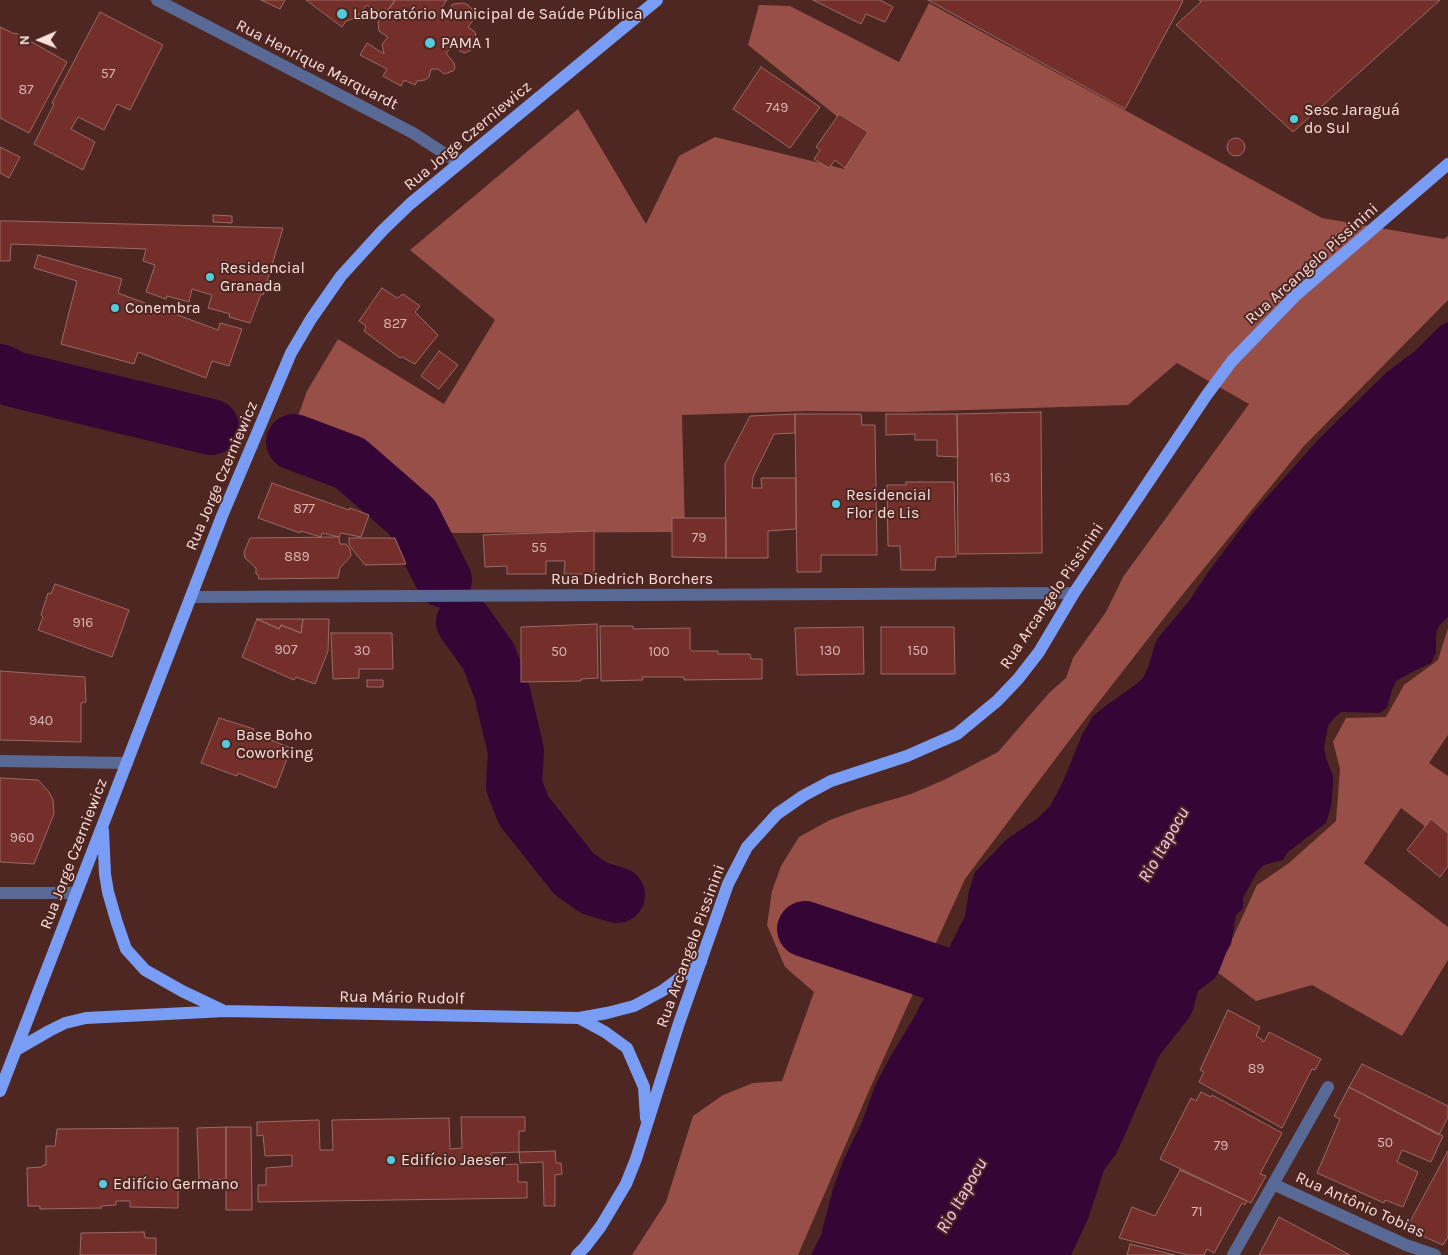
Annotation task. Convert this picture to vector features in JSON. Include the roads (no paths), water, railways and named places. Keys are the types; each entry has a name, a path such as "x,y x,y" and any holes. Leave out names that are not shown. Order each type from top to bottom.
{"main road":[{"name":"Rua Jorge Czerniewicz","path":"0,1090 222,516 291,353 311,319 341,276 410,204 658,0"},
{"name":"Rua Arcangelo Pissinini","path":"577,1255 586,1247 601,1226 626,1184 679,1023 732,877 747,848 777,814 803,796 830,781 907,756 957,734 998,701 1039,652 1074,593 1206,396 1232,361 1295,296 1448,164"},
{"name":"Rua Mário Rudolf","path":"103,824 108,892 126,949 145,970 182,991 225,1011"},
{"name":"Rua Mário Rudolf","path":"16,1050 65,1023 86,1018 225,1011 579,1018 634,1006 662,991 701,962"},
{"name":"Rua Mário Rudolf","path":"579,1018 605,1032 627,1048 644,1087 646,1127"}],"street":[{"name":"Rua Henrique Marquardt","path":"157,0 413,133 459,163"},
{"name":"Rua Diedrich Borchers","path":"191,597 1074,593"},
{"path":"0,762 127,763"},
{"path":"0,893 76,892"},
{"name":"Rua Antônio Tobias","path":"1233,1255 1328,1087"},
{"name":"Rua Antônio Tobias","path":"1273,1184 1406,1245 1435,1255"}],"water":[{"name":"Rio Itapocu","path":"1448,322 1448,617 1439,626 1436,634 1436,653 1431,663 1396,681 1387,708 1379,713 1341,712 1328,726 1324,748 1333,776 1333,785 1331,806 1326,823 1288,852 1283,860 1264,865 1257,872 1243,898 1243,908 1236,915 1231,944 1219,971 1214,979 1198,991 1189,1018 1159,1056 1116,1154 1104,1170 1088,1219 1071,1255 811,1255 821,1235 833,1189 843,1161 862,1122 875,1086 916,1014 965,916 969,891 975,872 1007,839 1038,818 1050,806 1062,784 1082,735 1093,716 1143,678 1158,638 1189,601 1252,514 1316,442 1341,417 1387,372 1415,351 1440,326"}],"waterway":[{"path":"0,372 13,379 211,427"},
{"path":"294,442 350,463 412,517 444,580"},
{"path":"464,622 489,657 502,692 516,751 514,786 524,811 574,874 594,888 617,895"},
{"path":"805,929 937,973"}],"place":[{"name":"Laboratório Municipal de Saúde Pública","path":"342,14"},
{"name":"PAMA 1","path":"430,43"},
{"name":"Sesc Jaraguá do Sul","path":"1294,119"},
{"name":"Residencial Granada","path":"210,277"},
{"name":"Conembra","path":"115,308"},
{"name":"Residencial Flor de Lis","path":"836,504"},
{"name":"Base Boho Coworking","path":"226,744"},
{"name":"Edifício Jaeser","path":"391,1160"},
{"name":"Edifício Germano","path":"103,1184"}]}
